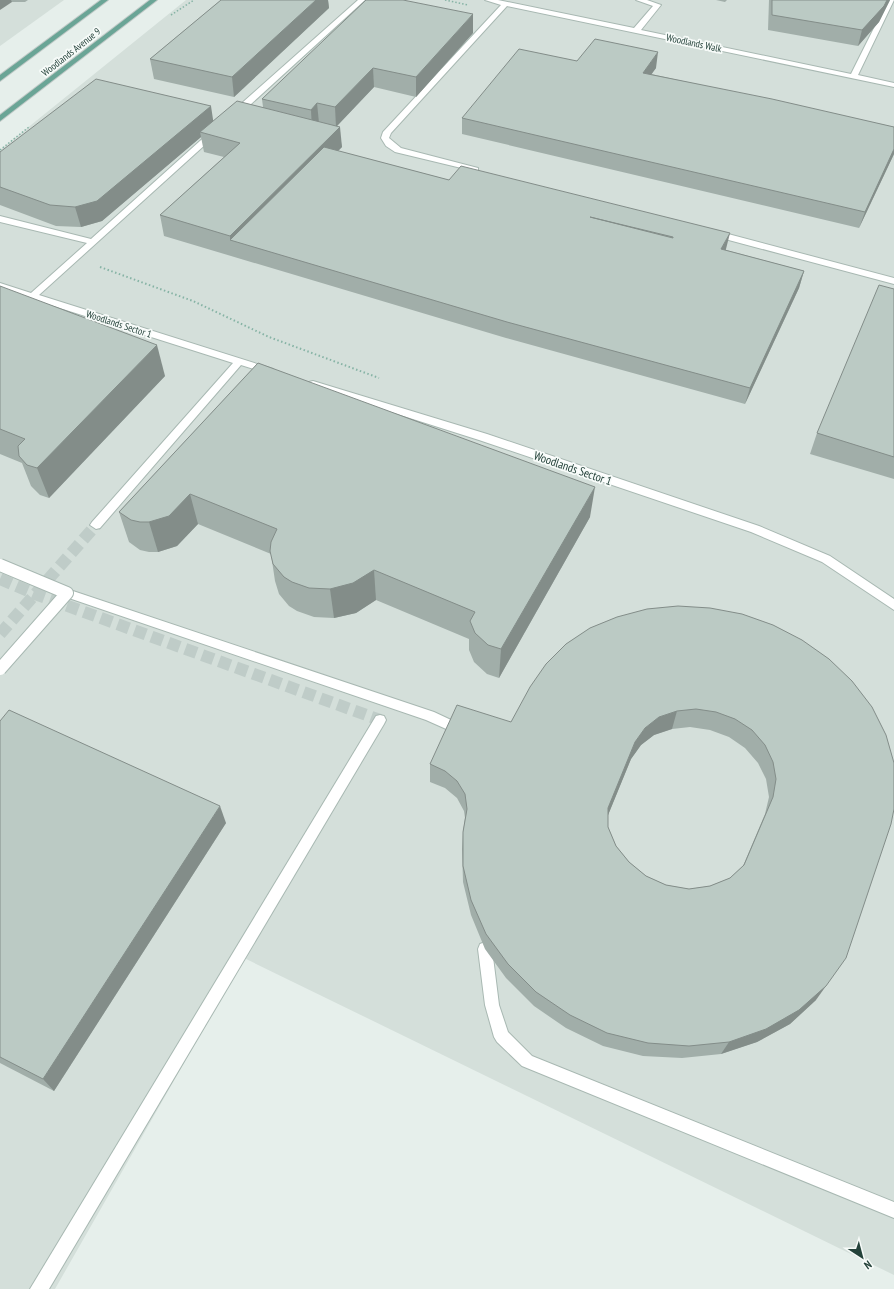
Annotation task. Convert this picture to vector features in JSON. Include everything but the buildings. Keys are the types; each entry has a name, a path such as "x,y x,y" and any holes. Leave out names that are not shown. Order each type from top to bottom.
{"main road":[{"name":"Woodlands Avenue 9","path":"0,79 105,0"},
{"name":"Woodlands Avenue 9","path":"0,119 154,0"}],"street":[{"path":"32,296 362,0"},
{"name":"Woodlands Walk","path":"492,0 505,4 853,77 894,84"},
{"path":"636,31 658,5 639,0"},
{"path":"853,77 891,0"},
{"path":"482,172 398,150 388,144 385,138 387,132 505,4"},
{"path":"0,219 93,242"},
{"path":"703,231 894,281"},
{"name":"Woodlands Sector 1","path":"0,286 279,374"},
{"path":"96,525 239,362"},
{"name":"Woodlands Sector 1","path":"302,381 483,437 755,529 826,559 894,605"},
{"path":"0,565 67,593 430,716 475,737"},
{"path":"0,669 67,593"},
{"path":"39,1289 380,720"},
{"path":"485,949 492,1005 502,1037 526,1061 894,1210"}],"path":[{"path":"75,258 193,301 269,337 380,378"}],"shaded area":[{"path":"0,0 64,0 0,46"},
{"path":"186,0 894,0 894,1275 244,958 55,1289 0,1289 0,150"}],"tunnel":[{"path":"35,594 96,525"},
{"path":"0,579 35,594"},
{"path":"0,634 35,594"},
{"path":"35,594 380,720"}]}
